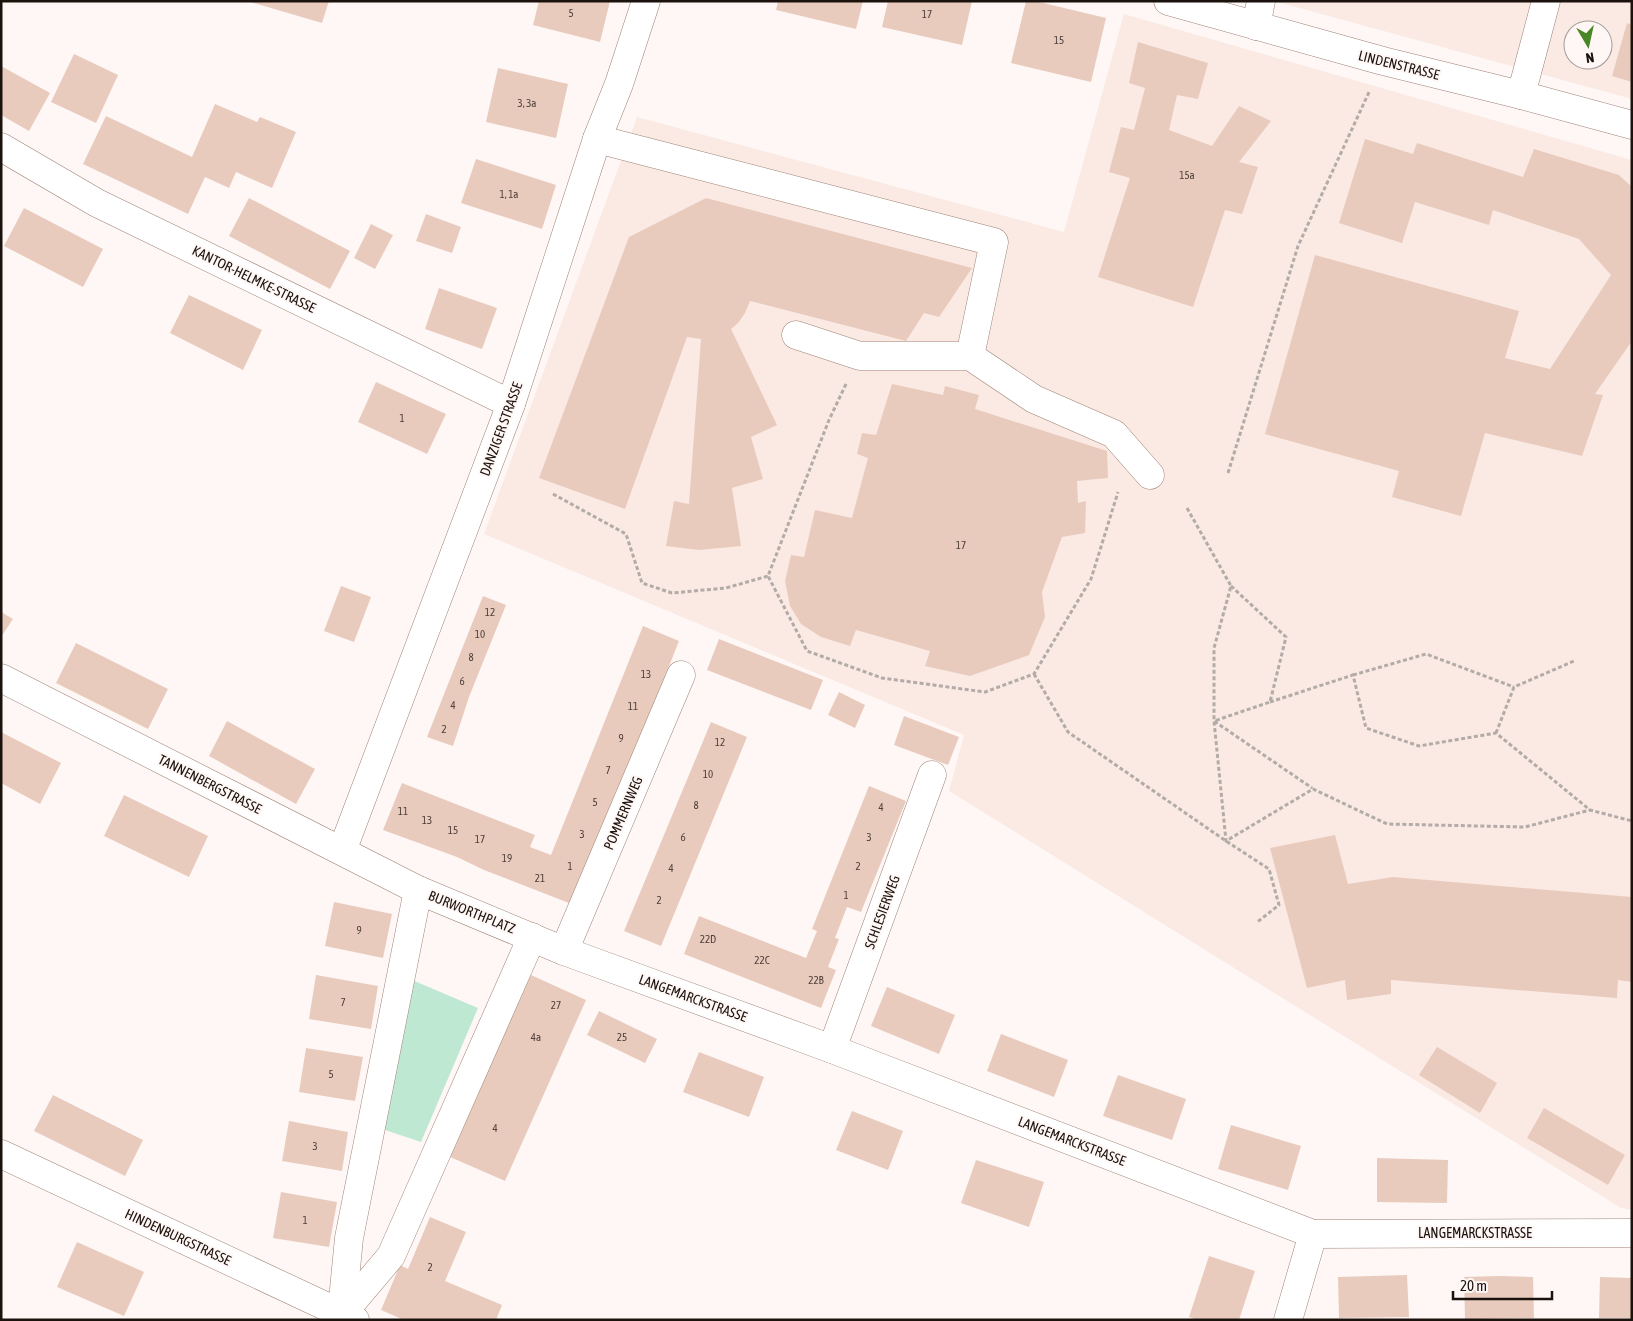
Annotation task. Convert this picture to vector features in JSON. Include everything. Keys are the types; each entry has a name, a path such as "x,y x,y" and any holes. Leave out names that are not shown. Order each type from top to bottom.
{"street":[{"name":"DANZIGER STRASSE","path":"342,851 512,404 597,139 619,84 646,1"},
{"name":"LINDENSTRASSE","path":"1168,1 1259,14 1383,61 1632,125"},
{"path":"1521,95 1538,5"},
{"path":"597,139 994,242 970,356"},
{"name":"KANTOR-HELMKE-STRASSE","path":"1,147 97,203 512,404"},
{"path":"796,335 860,356 970,356 1034,400 1114,434 1150,476"},
{"name":"POMMERNWEG","path":"564,951 681,674"},
{"name":"TANNENBERGSTRASSE","path":"1,678 418,890"},
{"name":"SCHLESIERWEG","path":"832,1049 932,775"},
{"name":"BURWORTHPLATZ","path":"418,890 532,937 391,1256 346,1318 349,1238 418,890"},
{"name":"LANGEMARCKSTRASSE","path":"532,937 564,951 832,1049 1313,1234 1632,1233"},
{"name":"HINDENBURGSTRASSE","path":"1,1154 346,1318"},
{"path":"1288,1320 1313,1234"}],"path":[{"path":"1228,473 1298,246 1383,61"},
{"path":"860,356 829,420 768,576 807,651 882,678 985,692 1034,674 1091,579 1118,492"},
{"path":"553,494 626,534 642,583 672,593 726,588 768,576"},
{"path":"1188,508 1231,586 1286,637 1270,702"},
{"path":"1226,842 1214,721 1214,648 1231,586"},
{"path":"1214,721 1353,675 1426,654 1514,687 1574,661"},
{"path":"1034,674 1068,732 1226,842 1269,869 1279,905 1256,923"},
{"path":"1353,675 1366,728 1419,746 1496,733 1590,810 1632,821"},
{"path":"1496,733 1514,687"},
{"path":"1214,721 1313,789 1387,824 1525,827 1590,810"},
{"path":"1226,842 1313,789"}],"shaded area":[{"path":"1274,1 1632,1 1632,99"},
{"path":"1124,14 1632,160 1632,1210 1621,1208 949,791 964,735 484,534 637,117 1064,232"}],"green space":[{"path":"412,980 478,1008 421,1142 382,1129"}],"building":[{"path":"247,1 329,1 322,23"},
{"path":"539,1 610,1 600,42 533,25"},
{"path":"778,1 863,1 856,29 776,10"},
{"path":"888,1 972,1 962,45 882,27"},
{"path":"1026,1 1035,1 1106,18 1091,82 1011,63"},
{"path":"1627,23 1632,25 1632,82 1612,76"},
{"path":"1138,42 1208,63 1198,99 1177,95 1169,130 1212,146 1239,106 1271,121 1239,162 1258,167 1242,214 1225,210 1193,307 1098,277 1130,178 1109,172 1121,127 1134,130 1145,88 1129,83"},
{"path":"74,54 118,75 96,123 51,102"},
{"path":"1,66 50,93 29,131 1,115"},
{"path":"498,68 568,84 556,138 486,122"},
{"path":"215,104 257,122 260,117 296,132 272,188 236,172 229,188 205,177 188,214 83,164 106,116 192,157"},
{"path":"1365,139 1413,154 1417,143 1523,177 1534,149 1619,175 1632,187 1632,341 1595,394 1603,395 1582,456 1485,433 1461,516 1392,497 1399,471 1265,434 1315,255 1519,311 1505,358 1550,369 1611,275 1579,239 1493,210 1489,225 1415,202 1402,243 1339,223"},
{"path":"476,159 556,185 542,229 461,203"},
{"path":"249,198 350,251 330,289 229,236"},
{"path":"706,198 972,268 939,317 924,313 906,341 750,301 745,313 731,329 777,425 751,437 763,479 732,488 741,546 699,550 666,546 674,501 689,504 701,339 687,337 625,509 539,478 629,237"},
{"path":"24,208 103,249 83,287 4,246"},
{"path":"426,214 461,227 452,253 416,241"},
{"path":"371,224 393,235 375,269 354,258"},
{"path":"439,288 497,308 482,349 425,329"},
{"path":"189,295 262,330 243,370 170,333"},
{"path":"376,382 446,414 427,454 358,422"},
{"path":"892,384 943,395 945,386 979,395 975,409 1107,451 1108,478 1077,481 1078,503 1086,501 1085,533 1062,537 1042,592 1045,617 1029,655 970,676 925,666 930,651 856,630 850,646 821,637 801,624 790,606 785,581 791,555 804,557 815,510 852,518 868,458 857,454 862,433 876,435"},
{"path":"341,586 371,597 354,642 324,631"},
{"path":"483,596 506,605 469,697 453,746 427,737"},
{"path":"1,612 13,619 1,637"},
{"path":"643,626 679,641 574,905 484,870 457,857 383,830 402,783 535,835 530,847 551,855"},
{"path":"719,639 823,680 811,710 707,670"},
{"path":"76,643 168,689 148,729 56,683"},
{"path":"839,692 865,705 855,728 828,715"},
{"path":"904,716 959,737 948,765 894,745"},
{"path":"227,721 315,769 296,804 209,756"},
{"path":"711,722 747,737 661,946 624,931"},
{"path":"1,732 61,763 40,804 1,783"},
{"path":"869,786 906,801 861,912 847,907 835,938 839,939 828,967 836,970 821,1008 684,954 699,916 806,958 817,931 812,929"},
{"path":"124,795 208,836 189,877 104,836"},
{"path":"1335,835 1348,884 1393,877 1632,897 1632,982 1618,980 1617,998 1391,980 1391,994 1347,1000 1345,980 1307,988 1270,848"},
{"path":"334,902 392,914 383,958 325,946"},
{"path":"316,975 378,986 371,1029 309,1019"},
{"path":"531,975 586,1000 505,1181 450,1157"},
{"path":"887,987 955,1015 939,1054 871,1026"},
{"path":"599,1011 657,1039 645,1063 587,1035"},
{"path":"1001,1034 1068,1060 1054,1097 987,1071"},
{"path":"1437,1047 1497,1083 1480,1113 1419,1075"},
{"path":"306,1048 363,1057 355,1101 299,1092"},
{"path":"699,1052 764,1077 749,1117 683,1092"},
{"path":"1118,1075 1186,1099 1172,1140 1103,1116"},
{"path":"53,1095 143,1140 125,1176 34,1131"},
{"path":"1544,1108 1625,1155 1608,1185 1527,1138"},
{"path":"852,1111 903,1131 888,1170 836,1150"},
{"path":"289,1121 348,1132 342,1171 282,1161"},
{"path":"1231,1125 1301,1146 1288,1190 1218,1169"},
{"path":"1377,1158 1448,1160 1447,1203 1377,1202"},
{"path":"976,1160 1044,1182 1029,1227 961,1203"},
{"path":"281,1192 337,1202 329,1247 273,1238"},
{"path":"430,1217 466,1232 445,1281 502,1305 496,1320 404,1320 381,1310 400,1265 408,1269"},
{"path":"77,1242 144,1272 124,1316 57,1287"},
{"path":"1209,1256 1255,1271 1239,1320 1198,1320 1189,1317"},
{"path":"1407,1275 1409,1317 1339,1318 1338,1277"},
{"path":"1464,1277 1533,1277 1534,1318 1465,1319"},
{"path":"1600,1277 1632,1278 1632,1318 1599,1318"}]}
